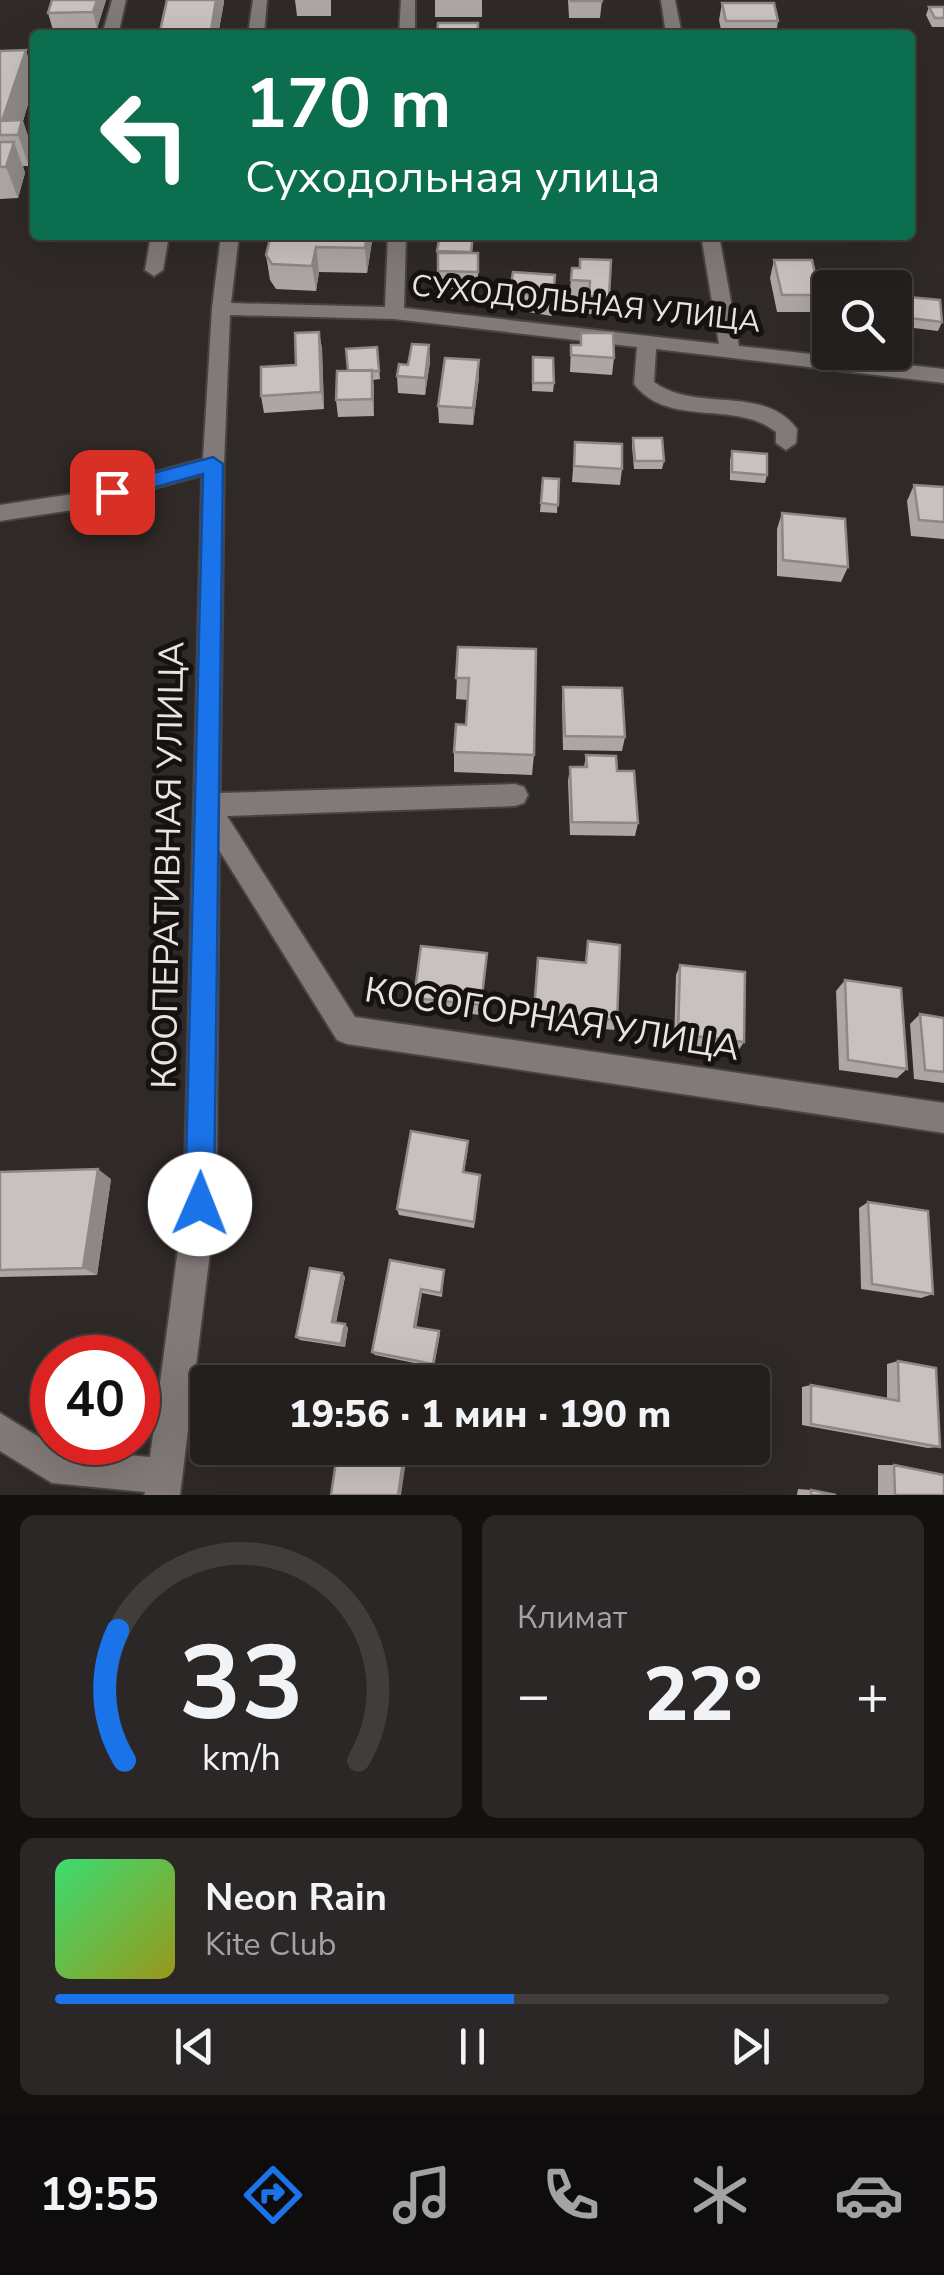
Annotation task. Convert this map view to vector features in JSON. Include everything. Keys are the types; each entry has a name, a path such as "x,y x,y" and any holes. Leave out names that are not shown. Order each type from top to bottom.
{"street":[{"path":"111,30 120,0"},
{"path":"257,30 260,0"},
{"path":"406,30 408,0"},
{"path":"668,0 673,30"},
{"path":"154,270 159,240"},
{"name":"КООПЕРАТИВНАЯ УЛИЦА","path":"164,1486 200,1204 213,464 220,308 229,240"},
{"path":"394,313 397,240"},
{"path":"711,240 730,349"},
{"name":"СУХОДОЛЬНАЯ УЛИЦА","path":"220,308 394,313 944,376"},
{"path":"647,340 644,384 658,400 774,414 788,429 786,442"},
{"path":"0,514 79,501 213,464"},
{"path":"206,805 515,795"},
{"name":"КОСОГОРНАЯ УЛИЦА","path":"206,805 347,1030 944,1118"},
{"path":"0,1430 52,1466 164,1486"}],"building":[{"path":"52,0 97,0 93,12 48,13"},
{"path":"167,0 216,0 211,30 160,30"},
{"path":"722,3 774,3 778,21 726,21"},
{"path":"929,7 944,7 944,18 935,18"},
{"path":"438,23 478,23 478,30 437,30"},
{"path":"26,50 2,121 22,120 18,135 0,135 0,51"},
{"path":"0,142 14,142 6,167 0,167"},
{"path":"270,240 366,240 365,248 316,247 312,266 272,264 266,255"},
{"path":"439,240 472,240 471,252 437,251"},
{"path":"438,253 478,253 478,272 438,271"},
{"path":"580,259 611,260 609,297 589,296 590,281 571,280 572,268 580,268"},
{"path":"774,260 812,260 812,295 782,295"},
{"path":"513,272 555,275 553,299 510,291"},
{"path":"912,297 940,300 942,322 912,318"},
{"path":"319,332 321,392 261,396 261,367 296,365 295,333"},
{"path":"581,333 613,333 614,358 571,355 571,345 581,345"},
{"path":"412,344 429,345 425,378 397,376 399,364 408,365"},
{"path":"377,347 379,371 348,370 346,349"},
{"path":"533,357 553,358 554,383 533,383"},
{"path":"445,358 479,360 473,408 438,406"},
{"path":"372,370 372,399 336,400 337,371"},
{"path":"633,438 662,438 664,461 635,461"},
{"path":"575,442 622,444 622,469 574,466"},
{"path":"732,451 767,454 767,475 732,472"},
{"path":"543,478 559,479 558,505 541,503"},
{"path":"914,485 944,487 944,522 919,520"},
{"path":"782,513 845,519 848,567 783,560"},
{"path":"458,647 536,649 534,755 454,752 456,724 466,725 469,678 456,678"},
{"path":"563,687 622,688 625,737 565,736"},
{"path":"586,755 616,756 617,771 634,771 638,823 572,822 570,767 587,767"},
{"path":"588,941 620,945 617,1020 534,1011 538,958 586,963"},
{"path":"421,946 487,953 481,1005 414,998"},
{"path":"680,965 745,972 744,1042 678,1034"},
{"path":"845,980 901,988 907,1069 848,1060"},
{"path":"920,1014 944,1018 944,1072 925,1070"},
{"path":"411,1131 468,1141 463,1172 480,1175 474,1222 397,1209"},
{"path":"98,1169 83,1268 0,1270 0,1172"},
{"path":"868,1202 928,1211 933,1294 872,1284"},
{"path":"390,1260 444,1270 441,1293 421,1289 414,1327 439,1331 433,1364 372,1352"},
{"path":"310,1268 342,1273 332,1322 345,1324 341,1344 296,1337"},
{"path":"898,1361 936,1368 940,1447 811,1424 811,1385 899,1401"},
{"path":"335,1465 402,1465 398,1495 331,1495"},
{"path":"894,1465 944,1475 944,1495 895,1495"}],"route":[{"path":"112,492 213,464 200,1204"}]}
